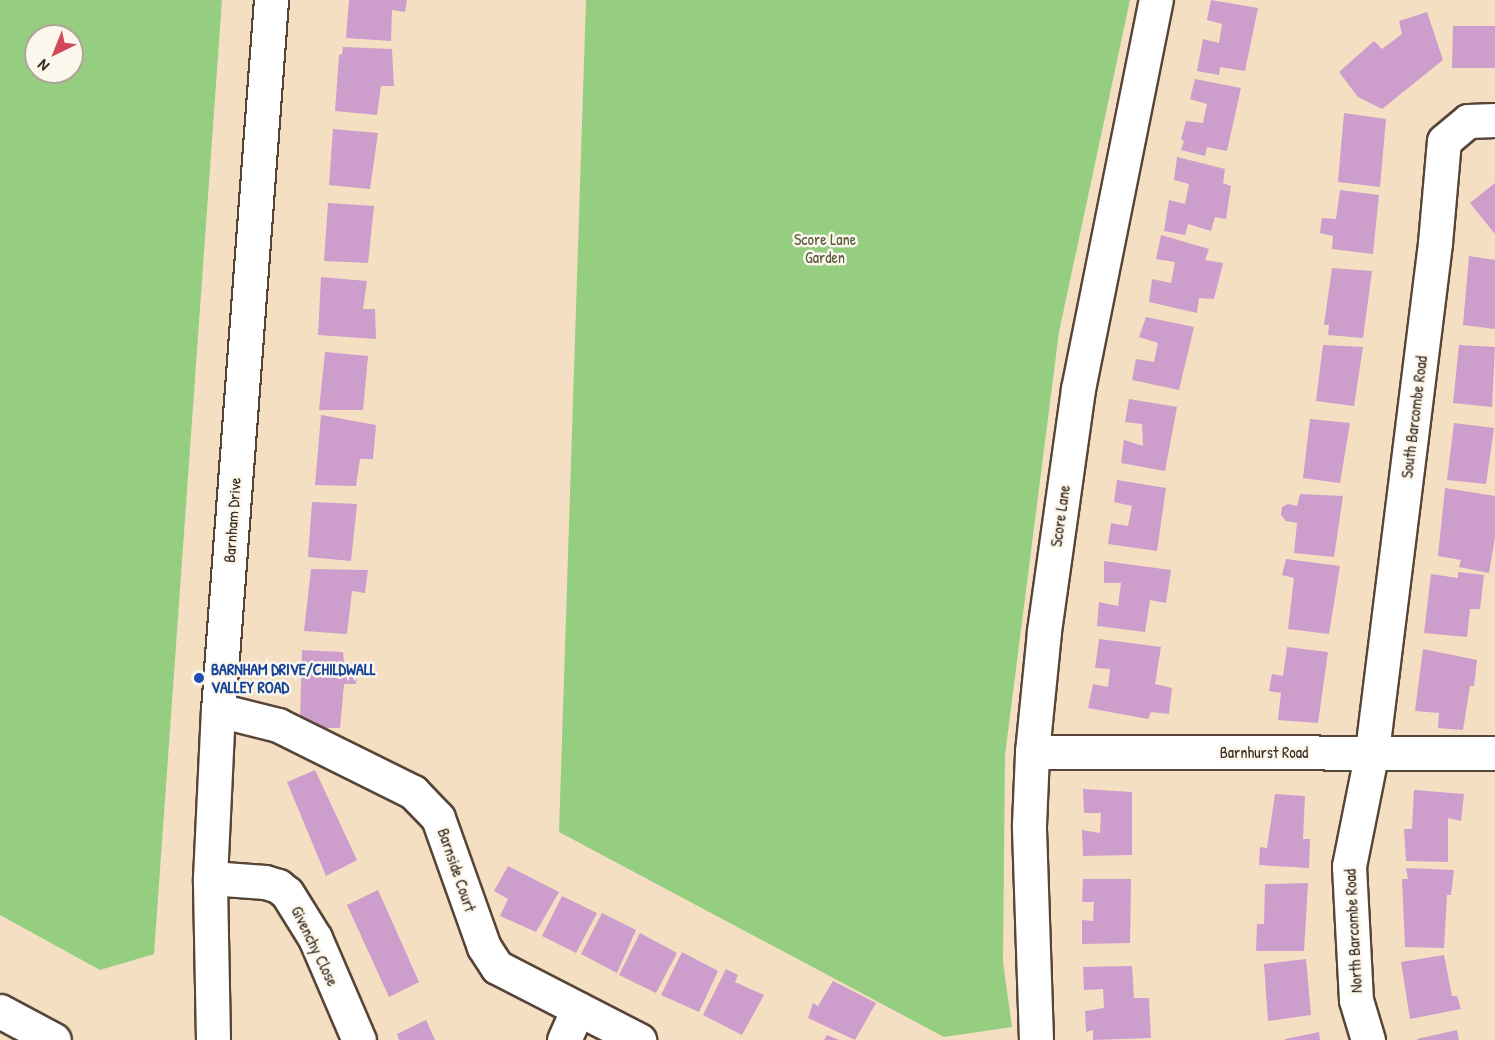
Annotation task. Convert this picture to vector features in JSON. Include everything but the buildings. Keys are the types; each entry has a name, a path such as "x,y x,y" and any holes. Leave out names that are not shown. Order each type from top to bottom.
{"street":[{"name":"Barnham Drive","path":"213,1040 210,878 218,710 271,0"},
{"name":"Score Lane","path":"1036,1040 1030,837 1032,752 1044,631 1078,389 1156,0"},
{"name":"South Barcombe Road","path":"1372,752 1425,324 1444,141 1468,120 1495,120"},
{"name":"Barnside Court","path":"218,710 278,724 423,799 438,818 484,947 491,960 503,971 639,1040"},
{"name":"Barnhurst Road","path":"1032,752 1495,753"},
{"name":"North Barcombe Road","path":"1368,1040 1356,1000 1349,866 1372,752"},
{"name":"Givenchy Close","path":"210,878 265,882 278,886 287,893 315,938 359,1040"},
{"path":"564,1040 578,1009"},
{"path":"0,1011 54,1040"}],"green space":[{"path":"0,0 222,0 154,954 100,970 0,915"},
{"name":"Score Lane Garden","path":"586,0 1130,0 1059,332 1005,755 1003,962 1012,1027 944,1037 559,832"}],"place":[{"name":"BARNHAM DRIVE/CHILDWALL VALLEY ROAD","path":"199,678"}]}
